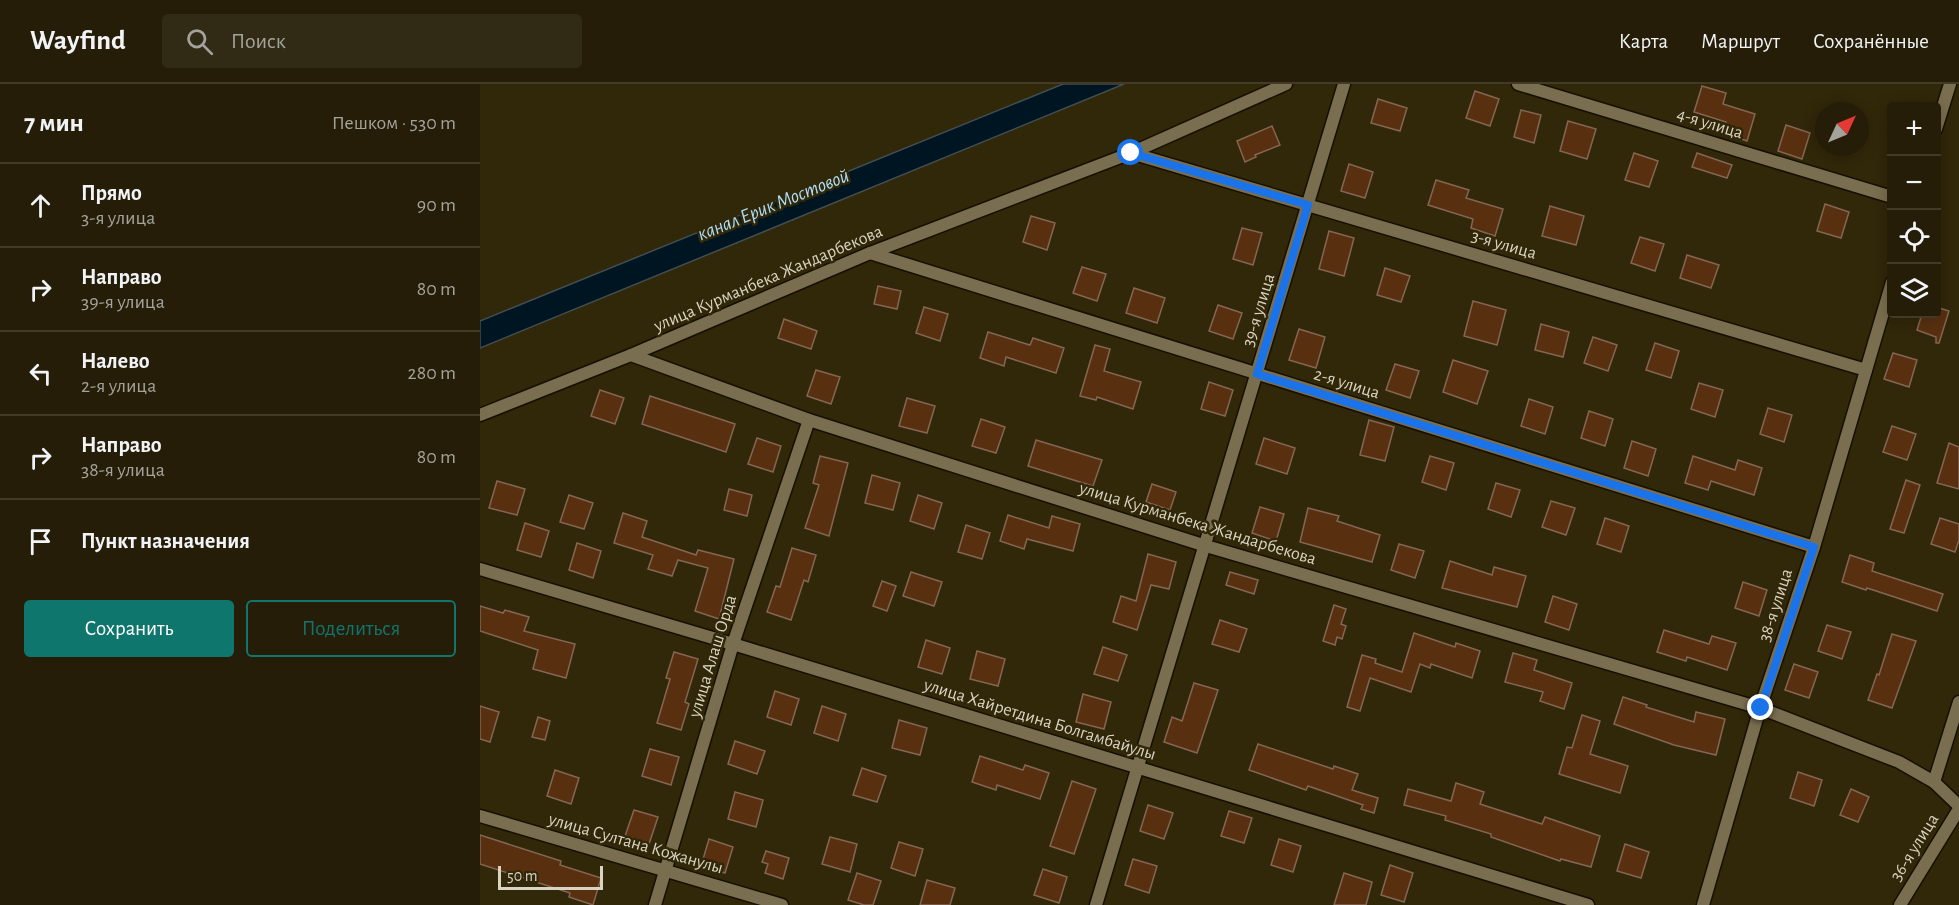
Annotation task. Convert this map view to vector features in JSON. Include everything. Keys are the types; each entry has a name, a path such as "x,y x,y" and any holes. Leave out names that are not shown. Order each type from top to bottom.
{"street":[{"name":"улица Курманбека Жандарбекова","path":"480,415 631,355 870,253 1131,153 1286,84"},
{"name":"39-я улица","path":"1096,905 1344,84"},
{"name":"4-я улица","path":"1518,84 1887,195"},
{"path":"1941,113 1950,84"},
{"name":"3-я улица","path":"1131,153 1866,370"},
{"name":"2-я улица","path":"870,253 1814,547"},
{"name":"38-я улица","path":"1703,905 1761,708 1814,547 1887,299"},
{"name":"улица Курманбека Жандарбекова","path":"631,355 809,420 1206,546 1761,708 1899,762 1934,782 1959,808"},
{"name":"улица Алаш Орда","path":"655,905 733,644 809,420"},
{"name":"улица Хайретдина Болгамбайулы","path":"480,569 1588,905"},
{"path":"1934,782 1959,702"},
{"name":"36-я улица","path":"1900,905 1959,808"},
{"name":"улица Султана Кожанулы","path":"480,816 782,905"}],"water":[{"name":"канал Ерик Мостовой","path":"1063,84 1124,84 480,348 480,321"}],"building":[{"path":"1702,86 1726,93 1723,104 1755,114 1747,141 1723,133 1726,122 1694,112"},
{"path":"1475,91 1499,99 1490,126 1466,118"},
{"path":"1378,99 1407,108 1400,131 1371,123"},
{"path":"1521,110 1541,115 1534,143 1514,137"},
{"path":"1568,121 1596,129 1587,159 1560,151"},
{"path":"1786,125 1810,133 1802,159 1778,151"},
{"path":"1272,126 1280,145 1255,155 1256,157 1245,162 1237,141"},
{"path":"1634,153 1658,161 1649,187 1625,180"},
{"path":"1697,153 1732,165 1727,178 1692,167"},
{"path":"1349,164 1373,172 1365,198 1341,191"},
{"path":"1436,180 1469,190 1466,198 1503,209 1495,236 1471,228 1473,219 1428,205"},
{"path":"1825,204 1849,212 1841,238 1817,231"},
{"path":"1550,206 1584,216 1576,245 1542,236"},
{"path":"1031,216 1055,223 1047,250 1023,242"},
{"path":"1242,228 1262,233 1253,265 1233,259"},
{"path":"1329,231 1354,238 1344,276 1319,269"},
{"path":"1640,237 1664,244 1655,271 1631,263"},
{"path":"1687,255 1719,265 1711,288 1680,278"},
{"path":"1082,267 1106,274 1097,301 1073,293"},
{"path":"1385,268 1410,276 1401,302 1377,295"},
{"path":"878,286 901,291 897,309 874,304"},
{"path":"1134,288 1165,298 1157,323 1126,313"},
{"path":"1473,301 1506,310 1497,345 1464,336"},
{"path":"1218,305 1242,313 1233,339 1209,331"},
{"path":"924,307 948,314 940,341 916,333"},
{"path":"1941,309 1949,311 1939,343 1936,343 1936,337 1917,330 1921,318 1941,318"},
{"path":"784,319 817,331 811,349 778,338"},
{"path":"1541,324 1569,332 1563,357 1535,350"},
{"path":"1299,329 1325,337 1316,368 1289,360"},
{"path":"988,332 1030,345 1033,338 1064,348 1056,373 1006,357 1004,366 980,358"},
{"path":"1593,337 1617,345 1608,371 1584,363"},
{"path":"1655,343 1679,351 1671,378 1646,370"},
{"path":"1095,345 1110,349 1104,371 1141,382 1133,409 1097,397 1096,400 1080,396"},
{"path":"1893,353 1917,360 1909,387 1884,379"},
{"path":"1453,360 1488,371 1477,404 1443,392"},
{"path":"1395,364 1419,371 1410,398 1386,390"},
{"path":"816,370 840,377 831,404 807,396"},
{"path":"1209,382 1233,390 1225,416 1201,409"},
{"path":"1699,383 1723,390 1715,417 1691,409"},
{"path":"600,390 624,398 615,424 591,416"},
{"path":"650,396 735,424 726,452 642,424"},
{"path":"907,398 935,406 927,433 899,426"},
{"path":"1529,399 1553,407 1545,434 1521,426"},
{"path":"1768,408 1792,415 1784,442 1760,434"},
{"path":"1589,411 1613,419 1605,446 1581,438"},
{"path":"981,419 1005,427 996,453 972,446"},
{"path":"1369,420 1394,427 1385,461 1360,455"},
{"path":"1892,426 1916,434 1907,460 1883,452"},
{"path":"757,438 781,446 773,472 748,464"},
{"path":"1264,438 1295,448 1287,474 1256,464"},
{"path":"1036,440 1102,460 1093,486 1028,466"},
{"path":"1632,441 1656,449 1648,476 1624,468"},
{"path":"1949,443 1959,447 1959,489 1937,483"},
{"path":"820,456 848,463 829,536 805,528 819,485 813,483"},
{"path":"1430,456 1454,463 1446,490 1422,482"},
{"path":"1693,456 1735,470 1738,460 1762,468 1754,495 1711,481 1708,490 1685,483"},
{"path":"872,475 900,483 893,510 865,503"},
{"path":"1906,480 1920,485 1904,533 1890,529"},
{"path":"497,481 525,489 517,515 489,508"},
{"path":"1496,483 1520,490 1511,517 1488,509"},
{"path":"1152,484 1176,492 1170,510 1146,502"},
{"path":"729,489 752,495 747,516 724,510"},
{"path":"569,495 593,503 584,529 560,522"},
{"path":"918,495 942,503 934,529 910,521"},
{"path":"1551,501 1575,508 1566,535 1542,527"},
{"path":"1260,507 1284,514 1276,541 1252,533"},
{"path":"1308,508 1339,516 1337,521 1380,535 1372,562 1300,542"},
{"path":"623,513 647,521 642,537 696,555 698,550 734,559 719,619 695,611 708,568 678,560 672,576 648,569 653,555 614,543"},
{"path":"1008,515 1049,528 1052,516 1080,524 1073,551 1027,539 1024,549 1000,541"},
{"path":"1605,518 1629,526 1621,552 1597,544"},
{"path":"1940,518 1959,524 1959,540 1955,552 1931,544"},
{"path":"525,523 549,531 541,557 517,550"},
{"path":"966,525 990,533 982,559 958,552"},
{"path":"577,543 601,551 593,578 569,570"},
{"path":"1399,544 1424,551 1415,578 1391,570"},
{"path":"792,548 816,555 808,582 804,580 791,620 767,612 776,586 780,587"},
{"path":"1148,554 1176,562 1169,589 1151,585 1137,630 1113,622 1121,596 1136,601"},
{"path":"1850,555 1874,563 1872,571 1943,594 1937,611 1842,582"},
{"path":"1450,561 1492,575 1494,567 1526,576 1517,607 1442,588"},
{"path":"911,572 942,582 934,606 903,596"},
{"path":"1230,572 1258,580 1254,594 1226,585"},
{"path":"882,581 896,586 887,611 873,606"},
{"path":"1743,582 1767,590 1759,616 1735,608"},
{"path":"1553,596 1577,604 1569,630 1545,622"},
{"path":"1334,605 1346,609 1341,624 1346,626 1342,639 1337,637 1335,645 1323,641"},
{"path":"480,606 529,617 524,631 575,644 566,678 533,669 538,650 480,631"},
{"path":"1220,620 1247,629 1239,652 1212,644"},
{"path":"1827,625 1851,632 1842,659 1818,651"},
{"path":"1664,630 1709,644 1712,636 1736,643 1727,670 1687,657 1686,661 1657,652"},
{"path":"1414,633 1455,647 1456,643 1480,651 1472,678 1431,664 1430,668 1420,664 1411,692 1370,678 1360,711 1347,707 1362,655 1376,659 1375,663 1402,672"},
{"path":"1892,634 1916,641 1892,708 1868,700"},
{"path":"926,640 950,648 942,674 918,667"},
{"path":"1103,647 1127,655 1118,681 1094,674"},
{"path":"977,651 1005,659 998,686 970,679"},
{"path":"674,652 698,659 685,702 689,704 681,730 657,723 670,679 666,678"},
{"path":"1513,653 1537,660 1534,670 1572,683 1564,709 1540,701 1543,692 1505,682"},
{"path":"1794,664 1818,672 1809,698 1785,690"},
{"path":"1194,683 1218,690 1197,753 1164,742 1172,717 1182,721"},
{"path":"775,691 799,699 791,725 767,717"},
{"path":"1083,694 1111,702 1104,729 1076,722"},
{"path":"1623,697 1694,722 1696,712 1725,719 1716,755 1674,745 1614,724"},
{"path":"480,706 499,712 490,742 480,739"},
{"path":"822,706 846,714 838,741 814,733"},
{"path":"1582,715 1600,721 1590,754 1628,766 1620,793 1559,774 1567,747 1572,748"},
{"path":"538,717 550,721 545,740 532,737"},
{"path":"899,720 927,728 920,755 892,748"},
{"path":"735,741 765,751 757,774 728,764"},
{"path":"1258,744 1333,769 1334,766 1358,774 1352,790 1378,798 1374,813 1361,809 1363,805 1308,786 1306,790 1249,770"},
{"path":"650,749 679,757 671,785 642,776"},
{"path":"980,756 1023,770 1025,765 1049,773 1040,799 997,785 996,790 972,782"},
{"path":"862,768 886,776 877,802 853,795"},
{"path":"555,770 579,778 571,804 547,796"},
{"path":"1798,772 1822,780 1814,806 1790,798"},
{"path":"1072,781 1096,789 1074,854 1050,846"},
{"path":"1456,783 1484,792 1480,804 1542,824 1545,817 1600,836 1591,867 1561,859 1560,861 1491,837 1491,834 1445,820 1446,816 1404,805 1408,789 1451,801"},
{"path":"1851,789 1869,797 1858,822 1840,815"},
{"path":"735,792 763,800 756,827 728,819"},
{"path":"1148,805 1173,813 1164,839 1140,831"},
{"path":"634,810 658,817 649,844 625,836"},
{"path":"1229,811 1252,818 1244,843 1221,836"},
{"path":"480,835 561,861 560,865 601,878 593,905 569,897 570,893 480,864"},
{"path":"830,837 857,844 850,872 822,864"},
{"path":"709,839 733,847 725,873 701,866"},
{"path":"1279,839 1301,846 1293,872 1271,865"},
{"path":"899,842 923,849 915,876 891,868"},
{"path":"1625,844 1649,852 1641,878 1617,871"},
{"path":"766,851 789,858 783,879 765,873 768,864 762,862"},
{"path":"1133,859 1157,866 1149,893 1125,885"},
{"path":"1390,865 1413,873 1404,902 1381,895"},
{"path":"1043,869 1067,877 1059,903 1034,895"},
{"path":"857,873 881,881 873,905 848,900"},
{"path":"1344,873 1372,882 1366,905 1334,905"},
{"path":"927,880 955,888 950,905 920,905"}],"route":[{"path":"1131,153 1308,205 1257,374 1814,547 1761,708"}]}
